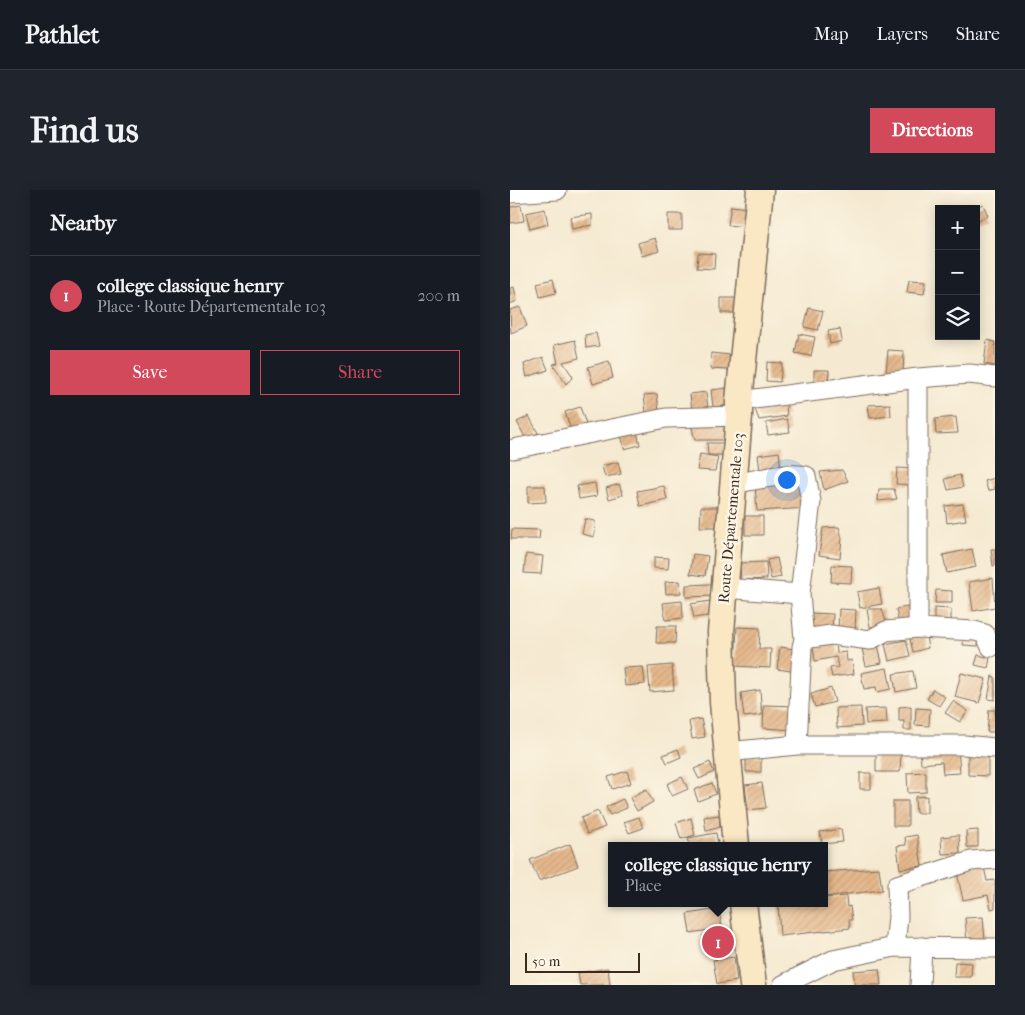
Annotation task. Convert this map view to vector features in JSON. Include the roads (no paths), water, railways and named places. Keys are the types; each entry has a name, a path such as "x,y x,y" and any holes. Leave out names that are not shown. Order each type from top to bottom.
{"main road":[{"name":"Route Départementale 103","path":"736,842 723,702 721,632 739,408 760,190"},
{"path":"743,907 753,985"}],"street":[{"path":"510,193 557,190"},
{"path":"511,451 666,418 739,408 918,378 969,374 995,377"},
{"path":"918,378 918,628"},
{"path":"734,484 789,475 800,474 806,476 811,502 800,594 804,639 797,745"},
{"path":"725,588 800,594"},
{"path":"804,639 831,635 870,640 886,631 918,628 975,631 986,634 991,647"},
{"path":"727,752 797,745 964,746 995,748"},
{"path":"895,946 898,917 897,885 971,861 995,859"},
{"path":"783,985 833,960 895,946 995,948"},
{"path":"920,985 922,947"}],"place":[{"name":"college classique henry","path":"718,942"}]}
